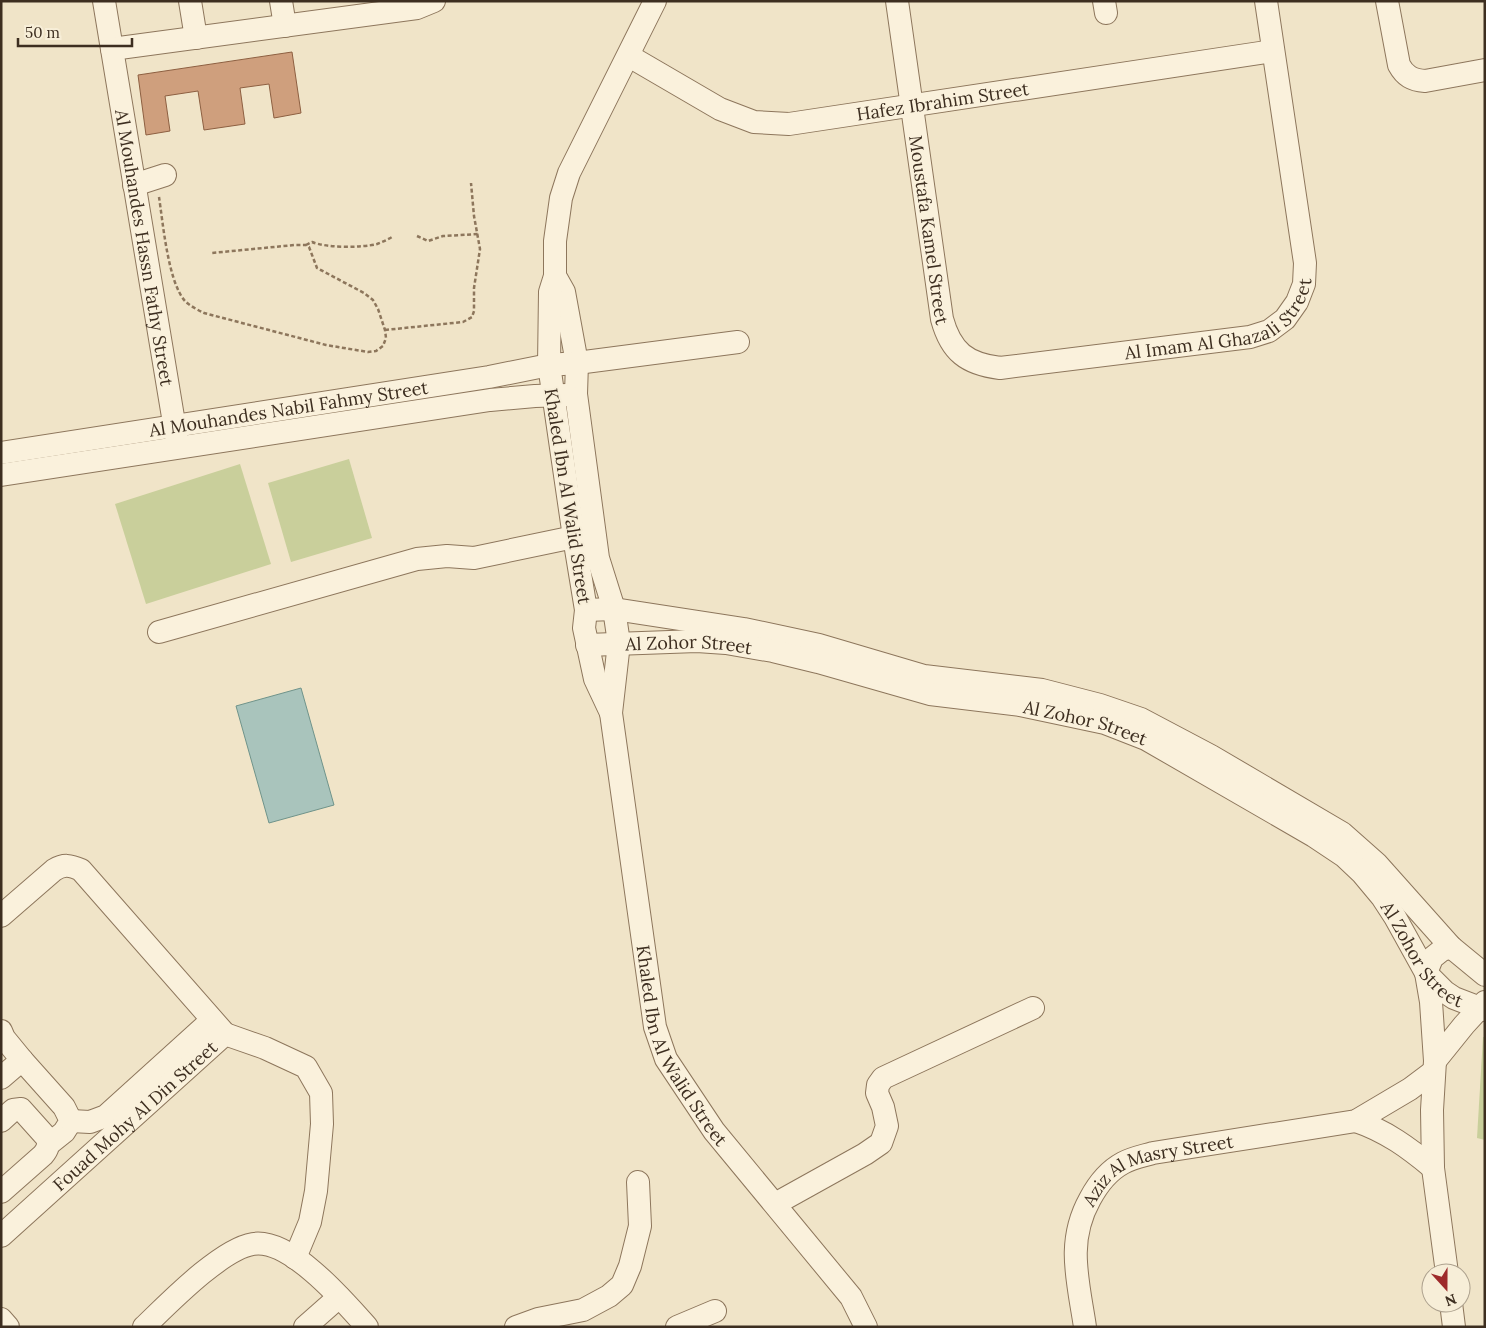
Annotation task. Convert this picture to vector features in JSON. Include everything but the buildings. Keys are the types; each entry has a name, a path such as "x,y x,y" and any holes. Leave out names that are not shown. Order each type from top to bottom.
{"street":[{"name":"Al Mouhandes Hassn Fathy Street","path":"104,1 112,49 152,180 176,437"},
{"path":"190,1 196,38"},
{"path":"281,1 285,26"},
{"path":"112,49 417,8 434,1"},
{"name":"Khaled Ibn Al Walid Street","path":"611,713 596,679 584,628 586,610 549,365 550,292 555,276 555,241 561,198 569,173 654,1"},
{"name":"Moustafa Kamel Street","path":"897,1 942,319 947,335 956,349 968,360"},
{"name":"Al Imam Al Ghazali Street","path":"968,360 984,366 1000,368 1250,338 1269,331 1285,319 1297,302 1304,284 1305,263 1266,1"},
{"path":"1388,1 1399,64 1403,72 1409,77 1417,81 1425,81 1485,70"},
{"name":"Hafez Ibrahim Street","path":"628,56 720,109 754,122 789,124 1273,51"},
{"name":"Khaled Ibn Al Walid Street","path":"555,276 564,292 577,363 576,394 598,558 614,609 619,643 611,713 655,1027 666,1059 714,1131 851,1297 866,1327"},
{"name":"Al Mouhandes Nabil Fahmy Street","path":"1,475 176,437 549,365 738,342"},
{"name":"Al Mouhandes Nabil Fahmy Street","path":"1,453 176,437 490,400 576,394"},
{"path":"159,632 417,559 447,556 474,558 574,536"},
{"name":"Al Zohor Street","path":"586,610 614,609 744,629 819,646 924,676 1042,690 1100,705 1141,719 1211,756 1342,833 1377,864 1451,947 1485,975"},
{"name":"Al Zohor Street","path":"587,645 713,642 773,651 930,694 1020,705 1105,723 1146,739 1314,836 1344,856 1362,873 1382,897 1426,973 1444,992 1454,998 1483,1007"},
{"path":"1,916 62,865 70,865 80,870 218,1027 106,1116 90,1122 70,1122"},
{"path":"1446,1263 1433,1168 1432,1110 1434,1066 1432,1012 1426,973 1432,958 1442,950 1451,947"},
{"name":"Aziz Al Masry Street","path":"1085,1327 1075,1256 1075,1239 1078,1224 1086,1206 1105,1176 1124,1162 1153,1154 1356,1121 1410,1089 1434,1066 1464,1026 1483,1007"},
{"path":"775,1204 865,1154 881,1143 888,1126 877,1093 878,1085 883,1078 1033,1008"},
{"name":"Fouad Mohy Al Din Street","path":"1,1236 218,1027 306,1067 321,1093 322,1124 316,1191 310,1222 295,1258"},
{"path":"2,1036 64,1107 70,1122"},
{"path":"1,1078 22,1060"},
{"path":"1,1121 13,1110 22,1109 47,1138 49,1144 48,1150 1,1192"},
{"path":"1356,1121 1386,1133 1412,1150 1433,1168"},
{"path":"49,1144 64,1132 70,1122"},
{"path":"516,1327 538,1319 583,1310 609,1296 622,1285 630,1266 640,1226 638,1182"},
{"path":"144,1327 218,1260 240,1247 254,1243 276,1246 295,1258 318,1276 367,1327"},
{"path":"305,1327 339,1297"},
{"path":"677,1327 715,1312"},
{"path":"1452,1313 1454,1327"},
{"path":"1,1319 8,1327"}],"path":[{"path":"152,180 173,276 178,292 186,303 204,313 326,345 361,351 376,351 383,346 386,338 378,309 373,300 364,293 317,268 309,247 306,245"},
{"path":"385,330 463,322 472,317 480,249 471,183"},
{"path":"417,236 428,241 443,236 479,234"},
{"path":"212,253 306,245 312,242 323,245 370,246 392,237"}],"green space":[{"path":"349,459 372,538 291,562 268,483"},
{"path":"240,464 271,564 146,604 115,504"},
{"path":"1483,1037 1485,1037 1485,1140 1477,1138"}],"water":[{"path":"301,688 334,805 269,823 236,706"}]}
